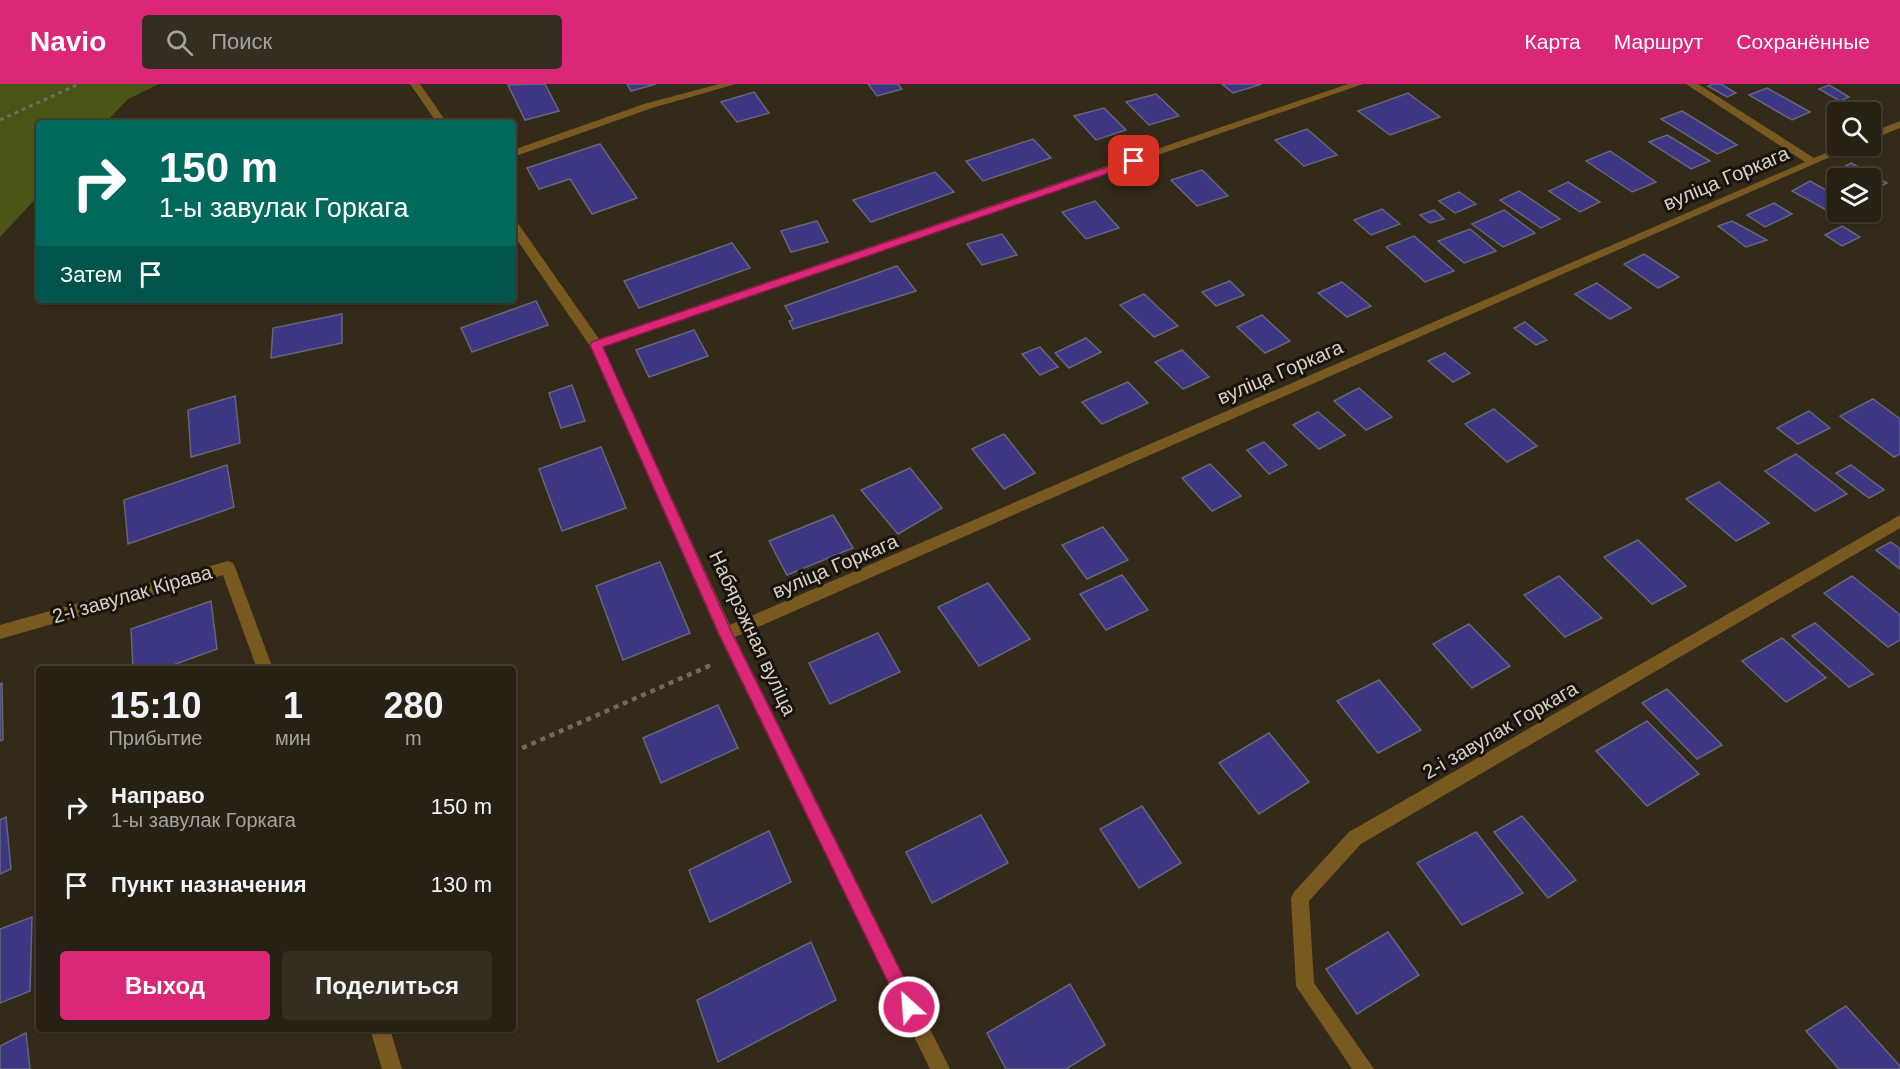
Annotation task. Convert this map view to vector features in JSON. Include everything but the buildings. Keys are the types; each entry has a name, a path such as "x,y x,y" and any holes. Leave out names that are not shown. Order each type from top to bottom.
{"street":[{"path":"415,84 440,120"},
{"path":"516,153 648,106 731,84"},
{"path":"596,345 1358,84"},
{"path":"1691,84 1813,162"},
{"path":"1881,132 1900,124"},
{"name":"вуліца Горкага","path":"726,634 1827,156"},
{"name":"Набярэжная вуліца","path":"516,229 596,345 726,634 940,1069"},
{"name":"2-і завулак Горкага","path":"1364,1069 1305,986 1300,898 1355,838 1900,521"},
{"name":"2-і завулак Кірава","path":"0,632 228,567 264,666"},
{"path":"381,1032 392,1069"}],"path":[{"path":"0,120 79,84"},
{"path":"516,752 736,654"}],"green space":[{"path":"0,84 159,84 128,99 108,120 36,120 36,198 0,237"}],"route":[{"path":"909,1007 726,634 596,345 1134,161"}]}
